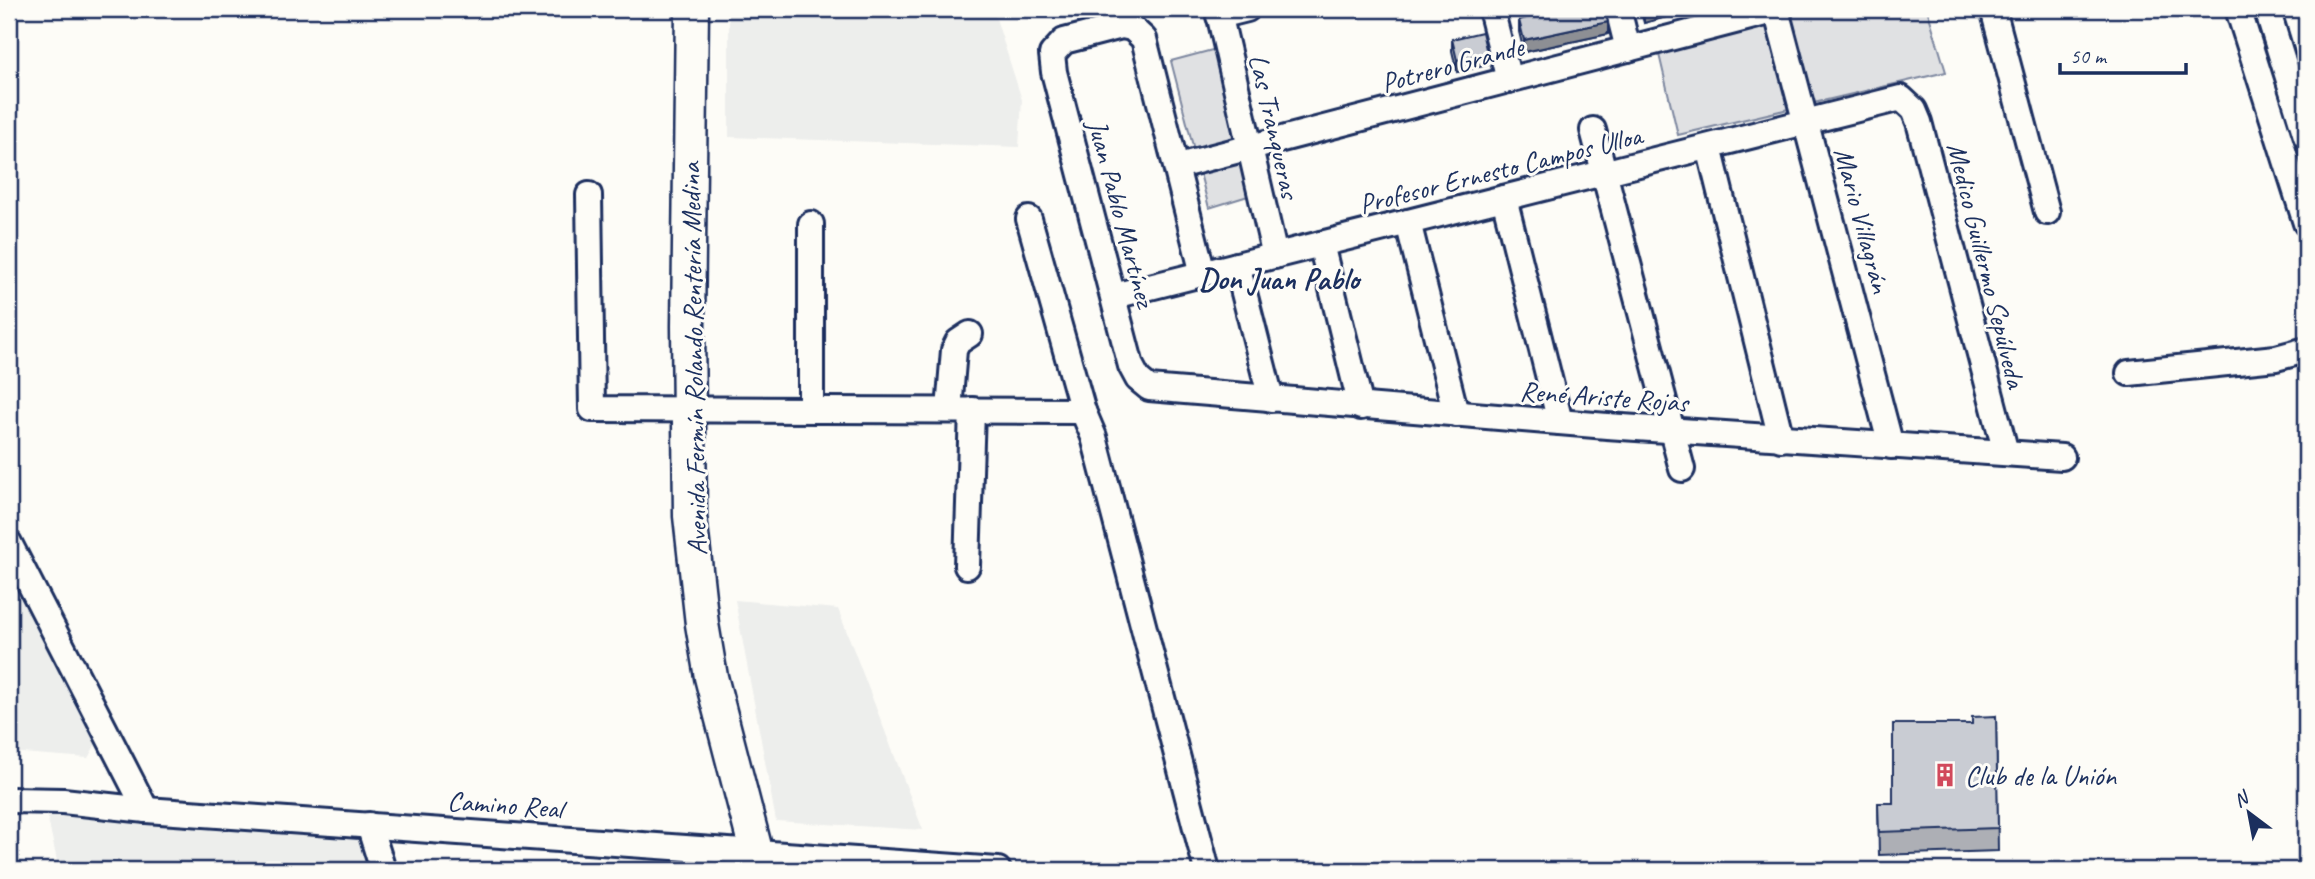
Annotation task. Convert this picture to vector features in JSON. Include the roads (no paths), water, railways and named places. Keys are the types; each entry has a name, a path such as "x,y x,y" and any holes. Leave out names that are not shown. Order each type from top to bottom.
{"main road":[{"name":"Avenida Fermín Rolando Rentería Medina","path":"692,9 690,516 702,624 723,729 759,861"}],"street":[{"path":"1219,12 1247,9"},
{"path":"1491,9 1509,80"},
{"path":"1618,9 1628,49"},
{"name":"Potrero Grande","path":"1178,166 1628,49 1743,14 1779,9"},
{"name":"Mario Villagrán","path":"1779,9 1891,446"},
{"path":"1993,9 2047,212"},
{"path":"2238,9 2298,168 2306,223"},
{"path":"2267,9 2297,73 2306,136"},
{"name":"Las Tranqueras","path":"1219,12 1275,256"},
{"name":"Juan Pablo Martínez","path":"1143,384 1131,366 1054,72 1052,54 1064,41 1122,26 1140,33 1148,47 1178,166"},
{"name":"Profesor Ernesto Campos Ulloa","path":"1114,296 1901,99"},
{"name":"Medico Guillermo Sepúlveda","path":"1901,99 1914,110 1919,122 2006,453"},
{"path":"1593,130 1682,470"},
{"path":"1709,147 1781,439"},
{"path":"1178,166 1203,274"},
{"path":"589,195 592,409 1083,411"},
{"path":"1504,198 1560,422"},
{"path":"1029,219 1083,411 1094,436 1207,870"},
{"path":"1408,222 1456,414"},
{"path":"811,224 811,409"},
{"path":"1321,244 1362,407"},
{"path":"1237,265 1271,399"},
{"path":"967,566 961,410 954,350 958,342 970,334"},
{"path":"2129,373 2276,358 2306,350"},
{"name":"René Ariste Rojas","path":"1143,384 1163,391 1362,407 2062,457"},
{"path":"9,543 146,810"},
{"name":"Camino Real","path":"9,800 75,802 146,810 369,825 759,861 998,870"},
{"path":"369,825 383,870"}],"place":[{"name":"Club de la Unión","path":"1945,775"}],"district":[{"name":"Don Juan Pablo","path":"1279,279"}]}
